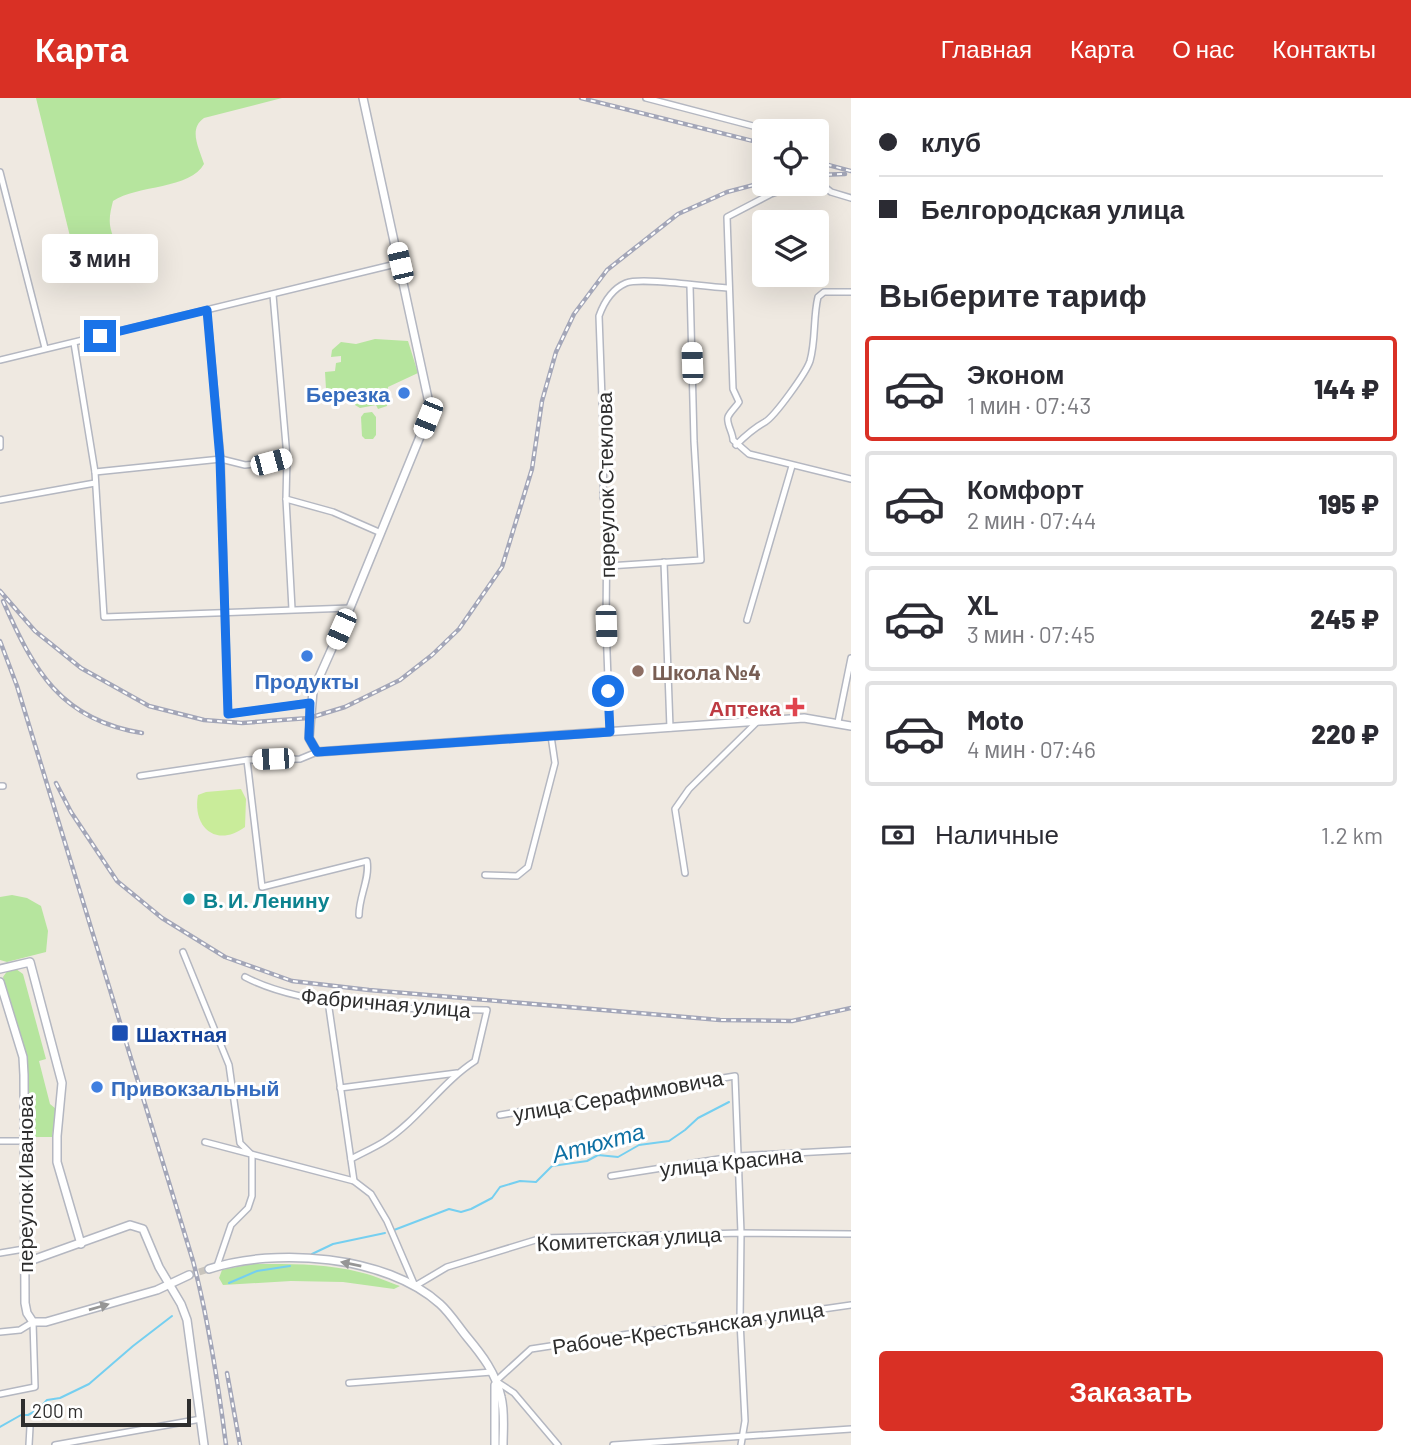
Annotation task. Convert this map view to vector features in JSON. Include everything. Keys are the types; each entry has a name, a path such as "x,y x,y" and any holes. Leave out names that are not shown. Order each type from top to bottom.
{"main road":[{"path":"363,98 429,403 428,418 313,691 309,738 317,752 804,718 851,726"},
{"path":"0,969 30,962 62,1083 57,1162 81,1244"},
{"name":"переулок Иванова","path":"0,982 23,1057 25,1303 33,1322"},
{"path":"24,1263 130,1226 137,1226 147,1234 159,1267 187,1320 204,1445"},
{"path":"213,1267 270,1258 349,1263 384,1272 415,1286 440,1304 484,1357 502,1398 503,1445"},
{"path":"33,1322 46,1322 170,1284 189,1275"},
{"path":"495,1445 496,1381"}],"street":[{"path":"646,98 752,125"},
{"path":"0,172 45,348"},
{"path":"829,190 851,198"},
{"path":"769,196 727,217 733,389 739,402 727,421 736,445 749,454 851,479"},
{"path":"0,360 400,263"},
{"name":"переулок Стеклова","path":"610,732 606,626 607,511 603,497 599,316 603,305 619,287 629,282 690,286"},
{"path":"608,566 701,560 694,441 690,286 729,288"},
{"path":"736,445 758,424 767,421 795,389 811,359 818,297 824,292 851,292"},
{"path":"273,295 287,457 286,499 292,609"},
{"path":"207,310 220,459 227,611 228,714 310,703"},
{"path":"74,343 95,472 104,617 350,608"},
{"path":"0,439 0,447"},
{"path":"95,472 220,459 245,465 287,457"},
{"path":"747,620 792,466"},
{"path":"0,500 95,483"},
{"path":"286,499 333,512 381,533"},
{"path":"664,562 670,728"},
{"path":"838,722 851,658"},
{"path":"685,873 674,808 689,789 757,722"},
{"path":"485,875 517,876 528,867 555,763 551,736"},
{"path":"140,776 247,760 300,759 317,752"},
{"path":"247,760 262,887 367,861 368,876 359,899 359,915"},
{"path":"183,952 229,1065 240,1143 252,1154 252,1196 248,1208 231,1225 227,1242 213,1267"},
{"name":"Фабричная улица","path":"245,977 283,993 328,1001 487,1010 475,1061 457,1073"},
{"path":"328,1001 354,1181"},
{"path":"340,1088 457,1073"},
{"path":"351,1159 386,1141 457,1073"},
{"name":"улица Серафимовича","path":"500,1115 735,1076 738,1156"},
{"path":"0,1141 23,1141"},
{"path":"205,1142 354,1181 371,1194 387,1221 415,1286"},
{"name":"улица Красина","path":"611,1176 738,1156 851,1150"},
{"path":"738,1156 740,1321 746,1421 741,1445"},
{"name":"Комитетская улица","path":"415,1286 447,1267 541,1238 741,1233 851,1234"},
{"path":"0,1253 23,1249"},
{"name":"Рабоче-Крестьянская улица","path":"496,1381 530,1349 851,1305"},
{"path":"0,1332 20,1330 33,1322"},
{"name":"переулок Иванова","path":"0,1394 35,1387 33,1322"},
{"path":"349,1383 492,1372"},
{"path":"496,1381 514,1393 558,1445"},
{"path":"55,1445 201,1419"},
{"path":"29,1445 30,1427"},
{"path":"613,1445 851,1429"}],"green space":[{"path":"36,98 282,98 204,118 199,122 196,133 204,164 197,172 188,178 113,201 110,225 120,256 121,269 119,275 87,283 80,277"},
{"path":"375,339 408,341 418,373 388,387 387,406 378,409 376,405 360,408 355,405 354,398 336,400 335,389 326,389 325,372 335,371 336,363 341,362 341,356 331,357 332,350 341,342 356,344"},
{"path":"372,412 376,417 376,435 373,439 365,439 362,436 361,417 364,413"},
{"path":"241,789 246,799 245,827 225,835 216,835 209,831 199,817 198,795"},
{"path":"12,895 27,898 41,906 48,931 46,952 7,962 0,960 0,897"},
{"path":"16,969 23,974 46,1059 39,1061 50,1104 56,1109 52,1137 31,1137 27,1059 3,977 8,970"},
{"path":"252,1264 336,1267 368,1274 400,1286 394,1289 343,1282 291,1281 223,1285 219,1278 222,1270"}],"waterway":[{"name":"Атюхта","path":"394,1230 449,1209 461,1212 471,1209 492,1198 500,1187 520,1181 536,1182 552,1166 587,1161 598,1155 618,1157 639,1145 669,1141 698,1118 729,1102"},
{"name":"Атюхта","path":"312,1254 333,1244 385,1233"},
{"name":"Атюхта","path":"229,1283 257,1271 290,1266"},
{"name":"Атюхта","path":"0,1427 39,1409 47,1400 60,1398 89,1384 172,1316"}],"tunnel":[{"path":"189,1275 209,1269"}],"railway":[{"path":"581,98 752,141"},
{"path":"829,165 851,171"},
{"path":"829,175 845,174"},
{"path":"0,591 35,631 81,668 149,706 204,720 242,723 309,718 345,707 400,680 459,629 502,567 532,469 542,401 556,352 574,314 607,270 678,214 727,192 752,185"},
{"path":"3,601 26,649 54,688 90,717 142,733"},
{"path":"0,641 17,686 193,1261 204,1307 226,1445"},
{"path":"56,783 71,812 117,881 162,918 225,957 292,981 720,1020 792,1021 851,1008"},
{"path":"227,1373 240,1445"}],"place":[{"name":"Березка","path":"404,393"},
{"name":"Продукты","path":"307,656"},
{"name":"Школа №4","path":"638,671"},
{"name":"Аптека","path":"795,707"},
{"name":"В. И. Ленину","path":"189,899"},
{"name":"Шахтная","path":"120,1033"},
{"name":"Привокзальный","path":"97,1087"}],"route":[{"path":"100,336 207,310 220,459 227,611 228,714 310,703 309,738 317,752 610,732 608,691"}]}
